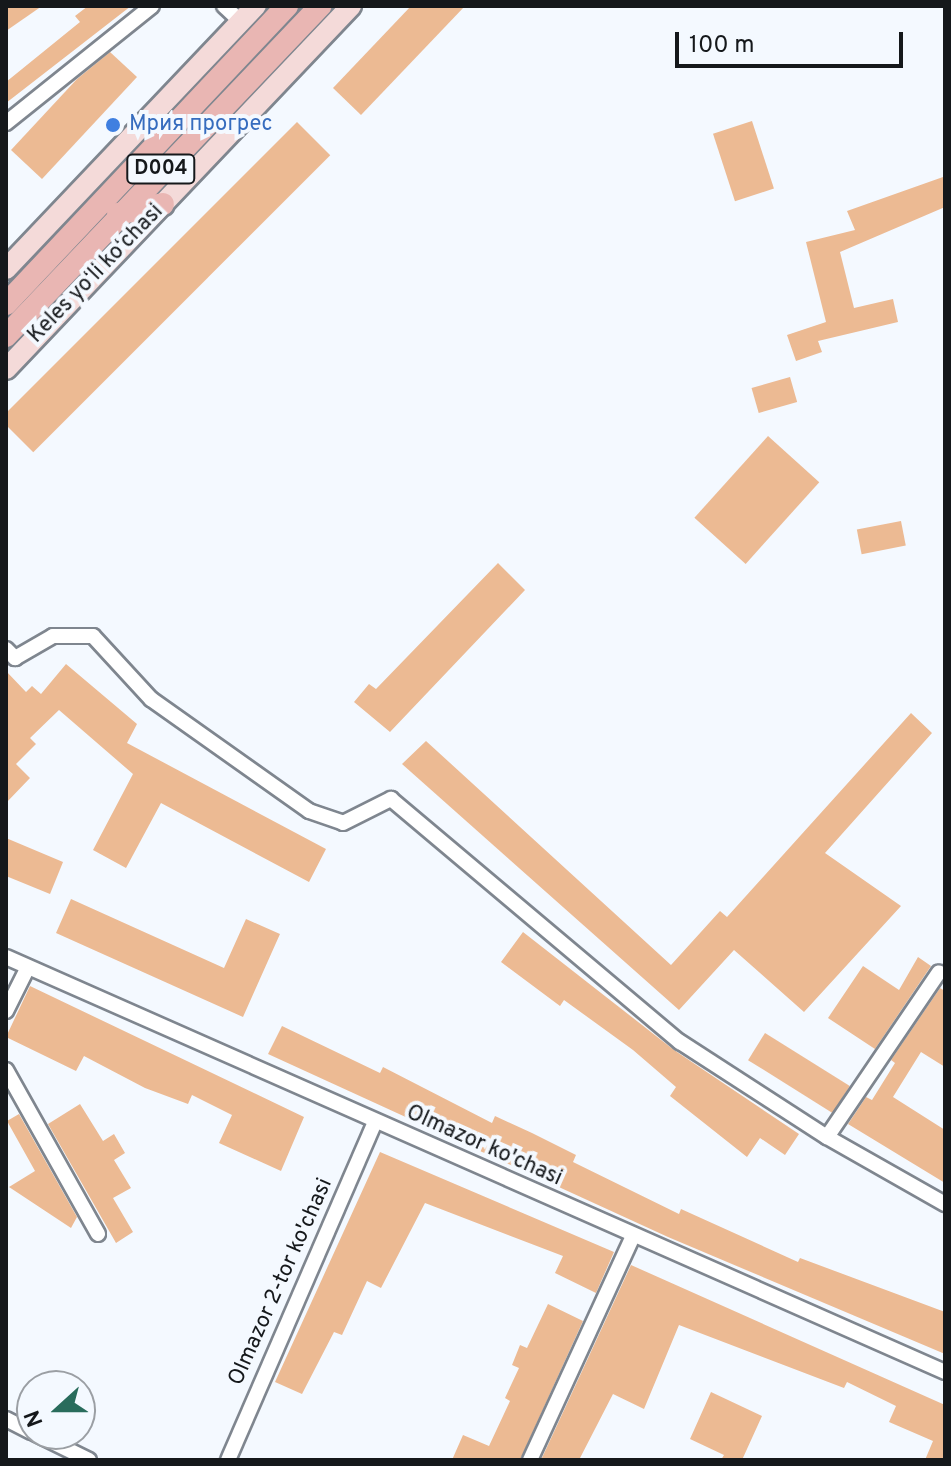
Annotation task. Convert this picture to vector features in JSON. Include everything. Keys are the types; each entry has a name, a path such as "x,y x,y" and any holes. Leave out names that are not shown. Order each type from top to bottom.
{"main road":[{"name":"Keles yoʻli koʻchasi","path":"6,304 287,6"},
{"name":"Keles yoʻli koʻchasi","path":"6,336 118,214 320,6"},
{"path":"118,214 163,204"}],"street":[{"path":"6,123 152,6"},
{"path":"224,6 241,22"},
{"path":"6,269 256,6"},
{"name":"Keles yoʻli koʻchasi","path":"6,369 351,6"},
{"path":"6,649 15,658 53,636 93,636 151,699 309,811 343,823 391,799 680,1042 827,1137 945,1204"},
{"name":"Olmazor ko'chasi","path":"6,957 945,1372"},
{"path":"6,1011 28,967"},
{"path":"827,1137 939,972"},
{"path":"6,1070 98,1234"},
{"name":"Olmazor 2-tor ko'chasi","path":"228,1460 375,1122"},
{"path":"530,1460 633,1236"},
{"path":"69,1450 89,1460"}],"building":[{"path":"6,6 42,6 6,31"},
{"path":"88,6 131,6 6,103 6,82 80,22 75,16"},
{"path":"411,6 465,6 361,115 333,88"},
{"path":"110,52 137,77 42,179 11,150 77,79"},
{"path":"752,121 774,189 735,201 713,134"},
{"path":"297,122 330,155 33,452 6,425 6,413"},
{"path":"943,177 945,207 840,252 854,308 893,299 898,322 818,341 822,352 796,361 787,335 826,322 806,242 855,230 847,211"},
{"path":"790,377 797,402 759,413 752,388"},
{"path":"768,436 819,482 746,564 694,518"},
{"path":"901,521 906,546 862,554 857,530"},
{"path":"498,563 525,590 390,732 354,702 369,684 376,689"},
{"path":"66,664 137,724 127,743 326,849 309,882 161,803 126,868 93,850 133,774 59,710 30,738 36,744 16,764 30,778 6,803 6,671 26,692 32,686 41,694"},
{"path":"911,713 932,733 825,853 901,906 804,1012 734,950 679,1010 402,764 426,741 671,965 720,911 727,917"},
{"path":"6,838 63,862 50,894 6,876"},
{"path":"71,899 224,968 246,919 280,934 243,1017 56,933"},
{"path":"523,932 674,1050 799,1134 785,1155 760,1138 747,1157 670,1096 676,1087 633,1050 564,1000 560,1006 501,962"},
{"path":"918,957 931,966 875,1049 828,1018 863,966 899,990"},
{"path":"30,986 304,1117 281,1171 219,1143 232,1115 192,1095 188,1104 145,1088 84,1056 76,1071 6,1037"},
{"path":"940,988 945,991 945,1067 921,1052 893,1097 945,1130 945,1183 848,1124 866,1097 872,1100 895,1063 891,1060"},
{"path":"282,1026 380,1073 383,1067 492,1123 495,1116 532,1133 576,1155 573,1162 679,1214 681,1209 798,1262 800,1258 945,1312 945,1354 668,1237 268,1054"},
{"path":"765,1033 850,1086 833,1113 748,1060"},
{"path":"80,1104 103,1141 114,1134 125,1153 114,1160 131,1188 113,1198 133,1232 116,1243 48,1124"},
{"path":"19,1114 77,1217 71,1228 9,1187 35,1171 7,1121"},
{"path":"380,1152 614,1252 596,1293 555,1273 563,1256 425,1203 381,1288 367,1281 342,1335 334,1332 302,1394 275,1382"},
{"path":"631,1265 945,1405 945,1460 925,1460 933,1441 889,1422 896,1406 847,1382 844,1388 679,1325 644,1409 613,1394 579,1460 541,1460"},
{"path":"548,1304 583,1321 520,1460 452,1460 463,1435 489,1446 510,1401 505,1398 519,1368 512,1365 520,1345 527,1348"},
{"path":"711,1392 762,1416 742,1460 721,1460 724,1455 690,1439"}],"place":[{"name":"Мрия прогрес","path":"113,125"}]}
